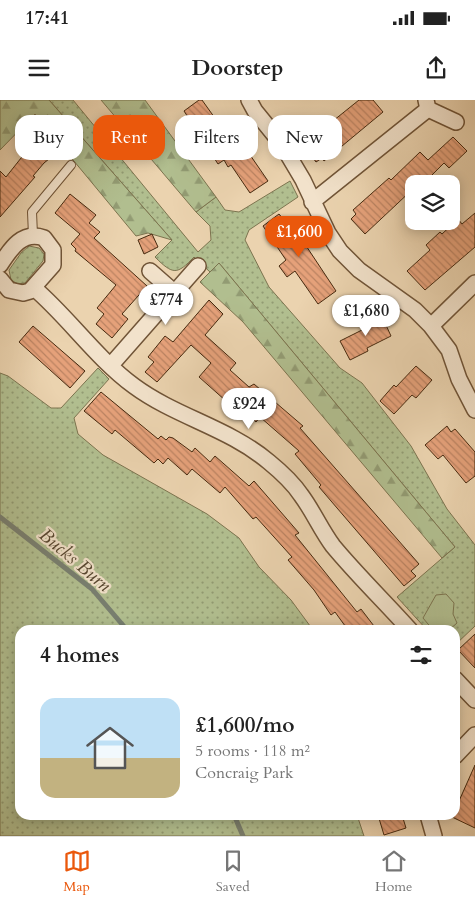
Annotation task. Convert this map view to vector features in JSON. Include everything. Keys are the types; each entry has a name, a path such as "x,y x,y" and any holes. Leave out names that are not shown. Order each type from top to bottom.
{"street":[{"path":"249,100 255,112 282,142 303,180 312,202 340,251 359,270 415,310 431,326 449,350 459,379 475,410"},
{"path":"312,202 427,105 456,122"},
{"path":"0,264 23,238 33,235 44,238 50,243 54,257 53,265 34,288 23,293 9,290 0,279"},
{"path":"111,365 198,266"},
{"path":"150,271 175,293"},
{"path":"431,326 475,283"},
{"path":"34,288 51,302 89,345 134,386 177,412 237,440 269,462 300,493 333,545 405,625"},
{"path":"460,684 475,700"},
{"path":"460,751 475,735"},
{"path":"429,820 434,836"}],"lane":[{"path":"33,235 32,212 71,165"}],"green space":[{"path":"0,100 49,100 62,115 15,115 15,135 0,150"},
{"path":"49,100 73,100 93,124 93,150 83,139 83,115 62,115"},
{"path":"101,100 145,100 156,115 114,115"},
{"path":"165,127 175,141 175,160 189,160 216,197 196,212 152,160 165,160"},
{"path":"83,139 93,150 93,160 102,160 172,240 148,233 136,236 73,160 83,160"},
{"path":"102,160 122,160 198,252 211,240 210,226 196,212 216,197 225,210 239,212 290,181 298,197 249,230 245,240 269,287 340,368 362,383 411,446 447,509 475,545 475,626 460,640 460,625 422,625 397,597 455,547 219,263 210,272 194,257 179,270 171,270 155,257 172,240"},
{"path":"29,246 39,248 44,254 43,261 25,283 18,284 11,280 9,270 21,253"},
{"path":"219,263 455,547 442,558 243,322 200,282"},
{"path":"98,368 109,379 74,418 78,434 103,455 207,514 239,538 259,567 291,600 309,625 15,625 15,820 359,820 364,836 0,836 0,373 8,376 51,408 61,408"},
{"path":"446,594 454,603 453,614 457,623 455,625 429,625 423,618 436,595"}],"building":[{"path":"199,100 202,100 213,115 187,115 184,111"},
{"path":"359,100 373,100 383,112 342,146 342,115 340,115"},
{"path":"453,137 467,151 449,168 444,163 432,175 405,175 405,196 365,234 351,219 356,214 353,210 389,178 391,180 420,152 428,160"},
{"path":"19,160 48,160 0,217 0,171 6,177"},
{"path":"215,160 224,160 218,164"},
{"path":"224,160 254,160 268,181 250,193 231,165 228,167"},
{"path":"70,194 96,215 89,223 100,232 94,238 147,286 122,314 128,319 112,338 96,324 104,314 97,308 116,285 75,251 76,249 71,244 80,234 55,213"},
{"path":"475,213 475,247 425,290 407,271 430,250 426,245 440,232 442,234 446,230 460,230 460,222 462,224"},
{"path":"279,214 284,220 287,217 336,291 318,304 295,271 287,277 279,266 286,260 263,226"},
{"path":"152,234 158,247 144,254 138,240"},
{"path":"209,300 223,314 205,335 236,363 230,370 249,387 254,384 303,426 300,428 419,564 411,571 416,576 404,586 319,487 321,485 295,454 299,451 260,417 256,422 230,398 226,401 199,377 211,363 191,345 157,382 145,372 154,362 148,357 165,336 173,342"},
{"path":"380,312 391,336 367,348 368,351 350,360 340,341 364,329 363,327 371,323 368,318"},
{"path":"33,326 85,371 70,388 19,342"},
{"path":"416,366 432,380 416,398 412,395 394,414 380,401 394,385 396,387"},
{"path":"101,392 158,439 161,436 166,440 169,437 173,438 192,452 195,448 210,462 215,456 249,486 254,481 299,533 295,535 357,612 361,609 373,625 344,625 335,612 331,615 314,590 288,560 292,557 256,517 253,519 225,487 220,493 192,469 187,475 168,458 163,464 158,459 154,463 115,430 112,434 84,411"},
{"path":"447,426 451,432 455,429 475,452 475,476 466,483 443,455 438,459 425,445"},
{"path":"475,634 475,668 460,652 460,648"},
{"path":"475,765 475,828 458,820 460,820 460,799"},
{"path":"380,820 404,820 406,828 384,835"}],"waterway":[{"name":"Bucks Burn","path":"0,517 92,589 123,625"},
{"name":"Bucks Burn","path":"236,820 243,836"}]}
